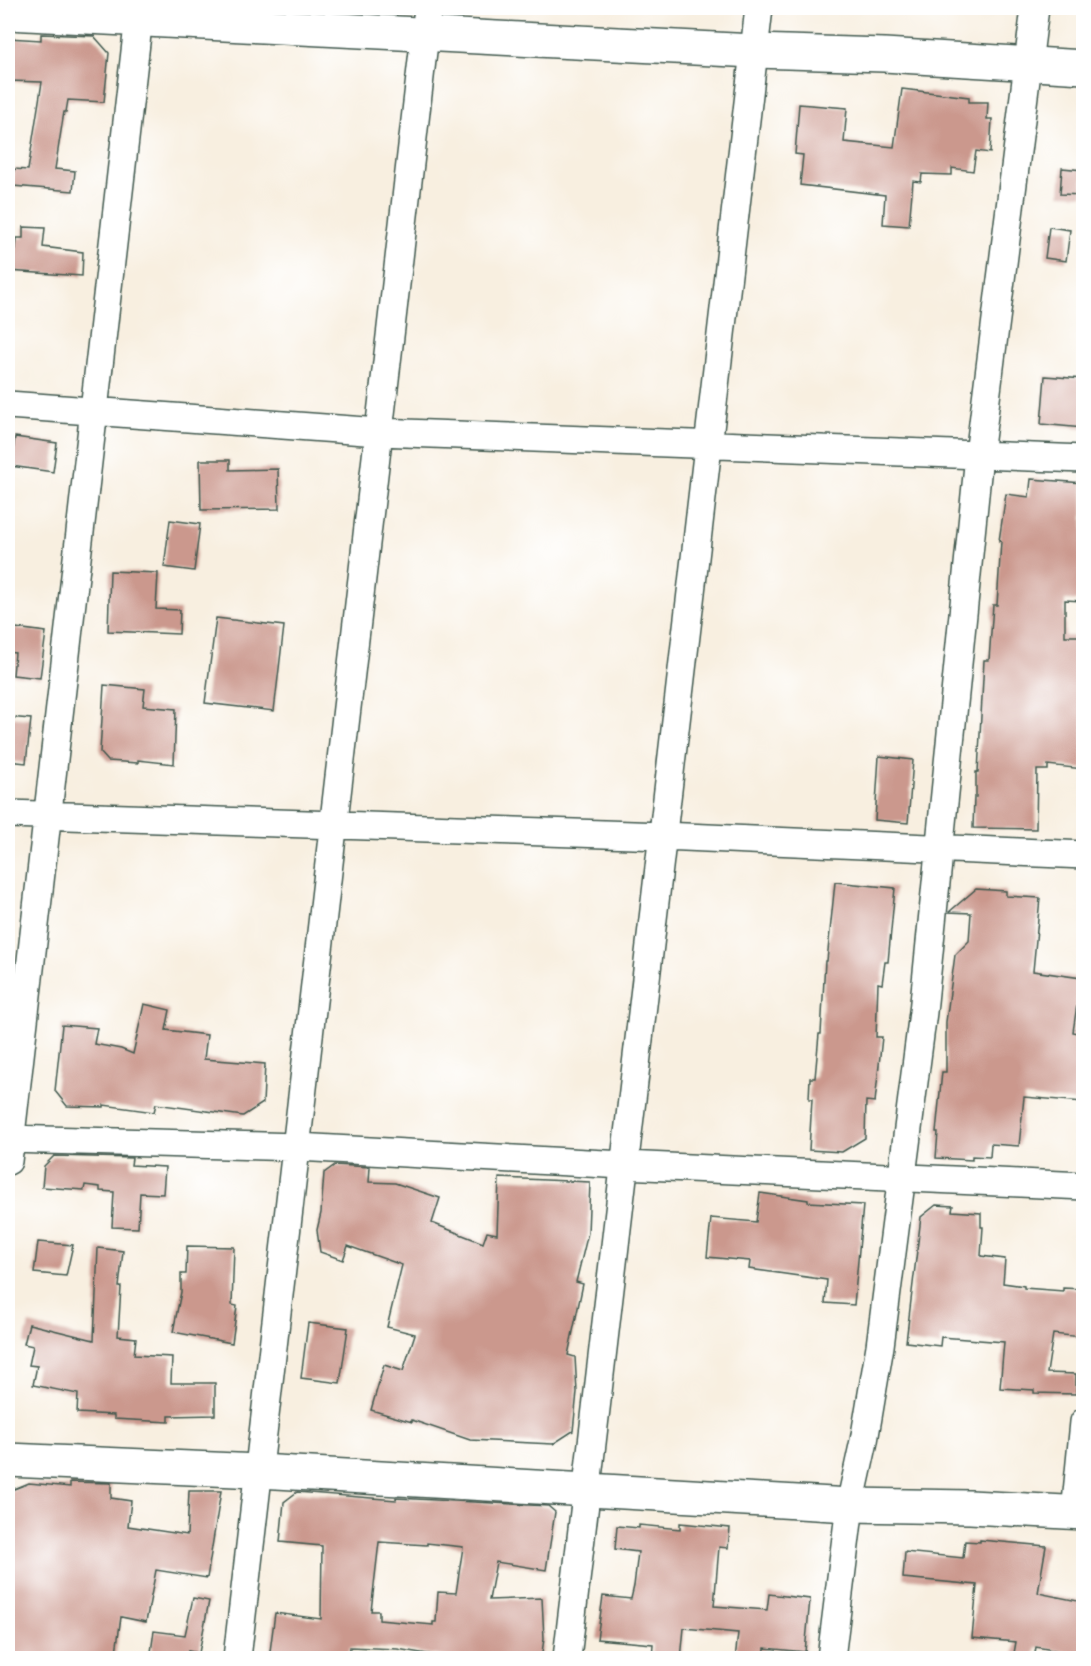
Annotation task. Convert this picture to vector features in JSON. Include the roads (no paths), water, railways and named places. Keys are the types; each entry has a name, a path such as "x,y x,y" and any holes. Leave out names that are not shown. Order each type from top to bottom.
{"main road":[{"path":"8,13 140,13 427,20 754,51 884,55 1083,67"},
{"path":"8,1460 259,1471 850,1505 970,1507 1079,1513"}],"street":[{"path":"567,1659 759,8"},
{"path":"831,1659 850,1505 864,1441 878,1357 923,1012 979,455 1035,8"},
{"path":"140,13 8,1146 297,1147 1083,1186"},
{"path":"237,1659 427,20"},
{"path":"8,405 379,432 1083,459"},
{"path":"8,814 663,836 1083,855"},
{"path":"1079,1513 1083,1422"}]}
